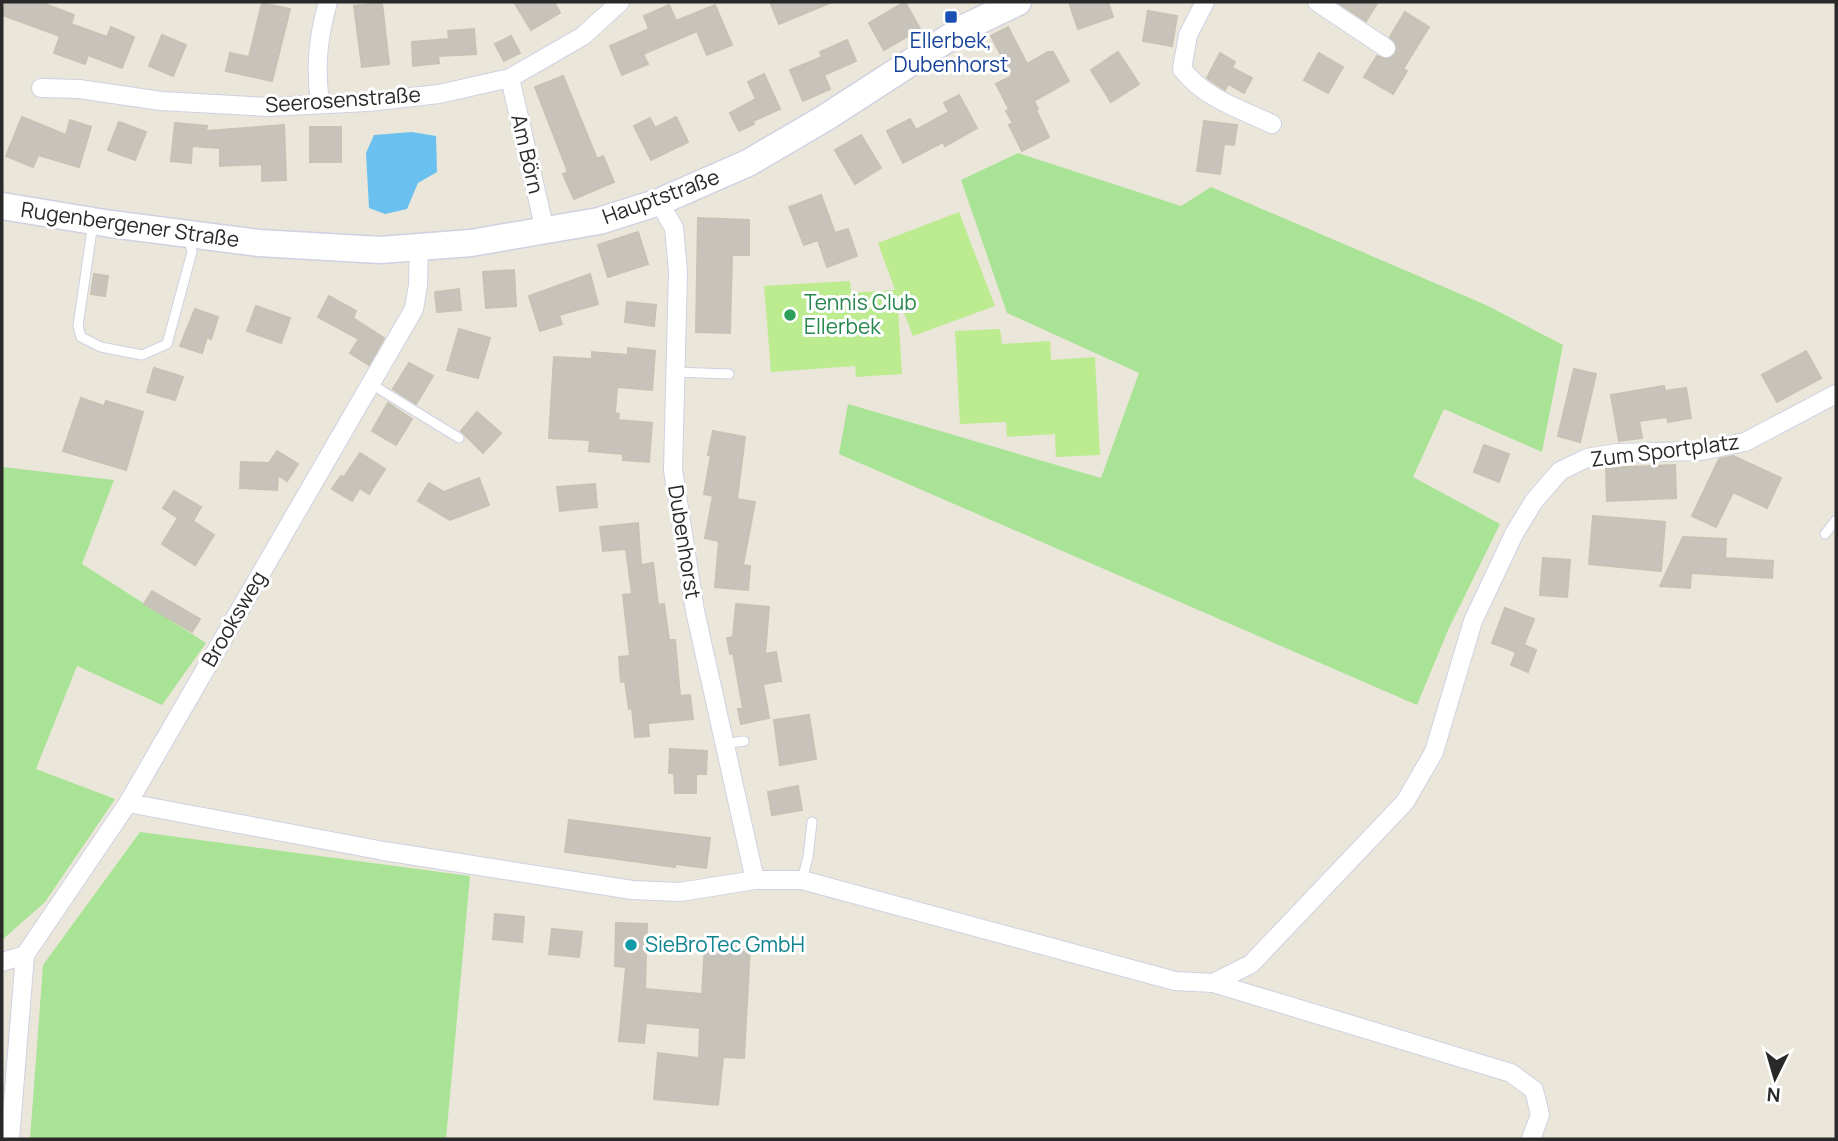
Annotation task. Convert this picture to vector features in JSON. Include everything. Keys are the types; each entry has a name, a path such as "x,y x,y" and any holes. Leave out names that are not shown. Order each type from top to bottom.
{"main road":[{"name":"Hauptstraße","path":"259,243 380,250 419,248 599,221 659,202 748,163 825,118 964,28 1011,3"},
{"name":"Rugenbergener Straße","path":"2,206 259,243"}],"street":[{"path":"320,103 316,71 322,24 328,2"},
{"name":"Seerosenstraße","path":"41,89 79,89 161,101 268,107 368,102 439,94 510,78 583,36 621,2"},
{"path":"1205,2 1188,35 1182,69 1194,84 1218,99 1272,124"},
{"path":"1317,2 1386,48"},
{"name":"Am Börn","path":"510,78 545,231"},
{"name":"Dubenhorst","path":"659,202 674,228 678,271 673,470 695,611 755,880"},
{"name":"Brooksweg","path":"25,955 128,803 414,309 419,248"},
{"name":"Zum Sportplatz","path":"1213,983 1251,964 1405,802 1434,752 1473,621 1514,534 1534,501 1560,471 1587,458 1617,453 1701,451 1745,442 1836,395"},
{"path":"128,803 396,854 632,890 680,891 755,880 802,880 1175,981 1213,983 1511,1073 1534,1090 1540,1115 1531,1139"},
{"path":"2,962 25,955 10,1139"}],"lane":[{"path":"93,221 78,326 81,337 101,347 142,355 167,344 192,252 188,234"},
{"path":"675,372 729,374"},
{"path":"371,383 459,438"},
{"path":"1825,534 1836,520"},
{"path":"724,744 744,741"},
{"path":"802,880 812,822"}],"green space":[{"path":"1018,153 1181,206 1211,187 1486,305 1563,345 1542,452 1444,409 1413,477 1500,524 1449,628 1417,705 839,454 848,404 1101,478 1139,373 1007,313 961,180"},
{"path":"959,212 995,306 913,336 897,295 902,374 856,377 855,366 771,372 764,286 850,281 851,293 895,290 878,243"},
{"path":"1000,329 1002,344 1050,341 1051,360 1095,357 1100,455 1056,457 1055,434 1007,437 1006,422 960,424 955,331"},
{"path":"2,467 114,480 82,564 206,643 162,705 77,666 36,769 115,799 45,902 2,940"},
{"path":"140,832 470,876 446,1139 30,1139 43,965"}],"water":[{"path":"412,132 436,136 437,172 418,183 407,209 385,214 369,208 366,153 374,135"}],"building":[{"path":"6,2 40,2 74,15 71,24 107,37 111,27 134,37 122,68 88,55 85,64 54,53 60,36 2,15"},
{"path":"514,2 554,2 560,13 531,30"},
{"path":"770,2 832,2 779,24"},
{"path":"905,2 920,29 884,50 869,23"},
{"path":"1069,2 1108,2 1113,17 1078,29"},
{"path":"1337,2 1378,2 1366,21"},
{"path":"262,3 290,9 272,81 226,71 230,53 249,57"},
{"path":"382,3 389,64 362,67 354,6"},
{"path":"669,5 676,21 715,5 732,45 707,55 697,31 643,54 648,64 622,75 610,46 649,29 644,16"},
{"path":"1148,11 1177,16 1172,46 1143,41"},
{"path":"1405,12 1429,27 1403,69 1407,71 1393,94 1364,77 1377,56 1386,59 1396,54 1396,44 1390,37"},
{"path":"1008,27 1027,64 1053,52 1069,81 1034,101 1049,137 1022,151 1009,125 1013,123 1006,111 1009,109 996,84 1012,76 991,36"},
{"path":"474,29 476,54 438,56 439,63 413,66 412,42 449,39 448,31"},
{"path":"162,35 186,45 173,76 149,66"},
{"path":"511,36 520,53 504,61 495,44"},
{"path":"847,40 856,61 824,75 830,89 803,101 790,70 822,57 820,52"},
{"path":"1118,52 1139,84 1111,102 1091,70"},
{"path":"1220,53 1235,62 1232,68 1252,78 1244,93 1228,84 1225,90 1207,78"},
{"path":"1319,53 1343,67 1328,93 1304,80"},
{"path":"764,74 780,109 753,121 754,124 739,131 730,113 756,99 748,82"},
{"path":"563,76 597,159 603,156 614,182 574,199 563,174 568,172 535,87"},
{"path":"959,95 977,128 945,146 943,142 903,163 887,131 910,119 916,130 949,112 944,103"},
{"path":"22,117 66,135 70,120 91,127 79,167 38,155 33,167 6,156"},
{"path":"676,117 688,142 651,160 634,126 650,118 655,128"},
{"path":"1204,121 1237,125 1234,145 1224,144 1220,174 1197,171"},
{"path":"119,122 146,132 135,160 108,150"},
{"path":"175,123 207,126 206,131 284,125 286,180 262,181 262,164 220,166 220,148 192,146 191,163 171,161"},
{"path":"310,127 341,127 341,162 310,162"},
{"path":"861,135 881,168 855,184 835,150"},
{"path":"821,195 835,233 848,229 857,256 827,267 818,240 804,245 789,207"},
{"path":"698,218 749,220 749,255 732,255 730,333 696,332"},
{"path":"638,232 648,264 608,277 598,245"},
{"path":"514,270 516,306 486,308 483,272"},
{"path":"94,274 108,276 105,296 91,294"},
{"path":"590,274 598,304 559,315 562,324 540,331 529,296"},
{"path":"459,289 461,310 437,312 435,292"},
{"path":"329,296 356,311 353,318 384,338 369,365 350,353 359,339 318,317"},
{"path":"627,302 656,305 654,326 625,322"},
{"path":"256,306 290,318 281,343 247,331"},
{"path":"195,309 218,317 211,339 207,337 202,353 180,346"},
{"path":"459,329 490,338 478,378 447,370"},
{"path":"628,348 655,351 652,390 617,387 615,413 619,414 618,420 652,423 649,462 623,460 623,454 589,451 590,440 549,438 554,357 592,359 592,352 628,355"},
{"path":"1806,351 1821,378 1777,402 1762,375"},
{"path":"409,363 433,376 416,404 393,389"},
{"path":"154,368 183,377 175,400 147,392"},
{"path":"1574,369 1596,374 1580,442 1558,436"},
{"path":"1664,386 1665,391 1686,388 1691,418 1668,422 1667,417 1639,421 1642,438 1619,441 1611,395"},
{"path":"81,398 104,406 106,401 143,412 126,470 63,451"},
{"path":"388,403 412,419 396,445 372,431"},
{"path":"477,412 501,433 483,453 461,431"},
{"path":"713,431 745,437 737,499 755,502 743,565 750,566 748,590 715,587 719,541 705,538 713,496 704,494"},
{"path":"1484,445 1509,454 1499,482 1474,472"},
{"path":"277,451 298,464 287,481 278,475 277,490 240,488 241,462 269,463"},
{"path":"360,453 385,469 369,494 360,488 352,501 332,489 341,476 344,477"},
{"path":"1733,456 1781,478 1767,508 1733,492 1716,527 1692,516 1719,459"},
{"path":"1675,465 1676,498 1607,501 1606,468"},
{"path":"479,478 489,505 450,520 418,501 429,483 444,492"},
{"path":"595,484 597,507 560,511 557,487"},
{"path":"174,491 201,507 193,521 214,535 195,565 162,544 178,518 163,508"},
{"path":"1593,516 1665,522 1661,571 1589,564"},
{"path":"638,523 641,565 653,563 658,605 664,604 669,640 675,640 680,696 690,695 693,719 648,723 649,736 635,737 632,708 629,709 625,681 621,682 619,657 630,656 623,595 632,594 626,549 603,551 600,527"},
{"path":"1683,537 1726,539 1725,558 1773,561 1772,578 1691,573 1690,588 1660,586"},
{"path":"1543,558 1570,560 1567,597 1540,595"},
{"path":"152,591 200,619 192,632 144,604"},
{"path":"736,604 769,607 765,654 776,652 781,681 763,684 769,718 741,724 738,709 743,709 733,653 730,654 727,638 733,637"},
{"path":"1505,608 1534,619 1524,645 1536,650 1528,672 1511,665 1516,652 1492,643"},
{"path":"809,715 816,759 780,765 774,720"},
{"path":"670,749 707,751 706,774 696,774 696,793 675,793 674,773 669,773"},
{"path":"798,786 802,810 772,815 768,792"},
{"path":"569,820 710,838 706,868 675,864 675,867 565,852"},
{"path":"495,914 524,917 522,942 493,939"},
{"path":"616,923 647,924 645,989 702,994 705,944 750,947 744,1058 723,1057 718,1105 654,1099 658,1053 699,1058 700,1028 646,1023 644,1043 619,1041 626,967 615,966"},
{"path":"552,929 582,932 579,957 549,954"}],"place":[{"name":"Ellerbek, Dubenhorst","path":"951,17"},
{"name":"Tennis Club Ellerbek","path":"790,315"},
{"name":"SieBroTec GmbH","path":"631,945"}]}
